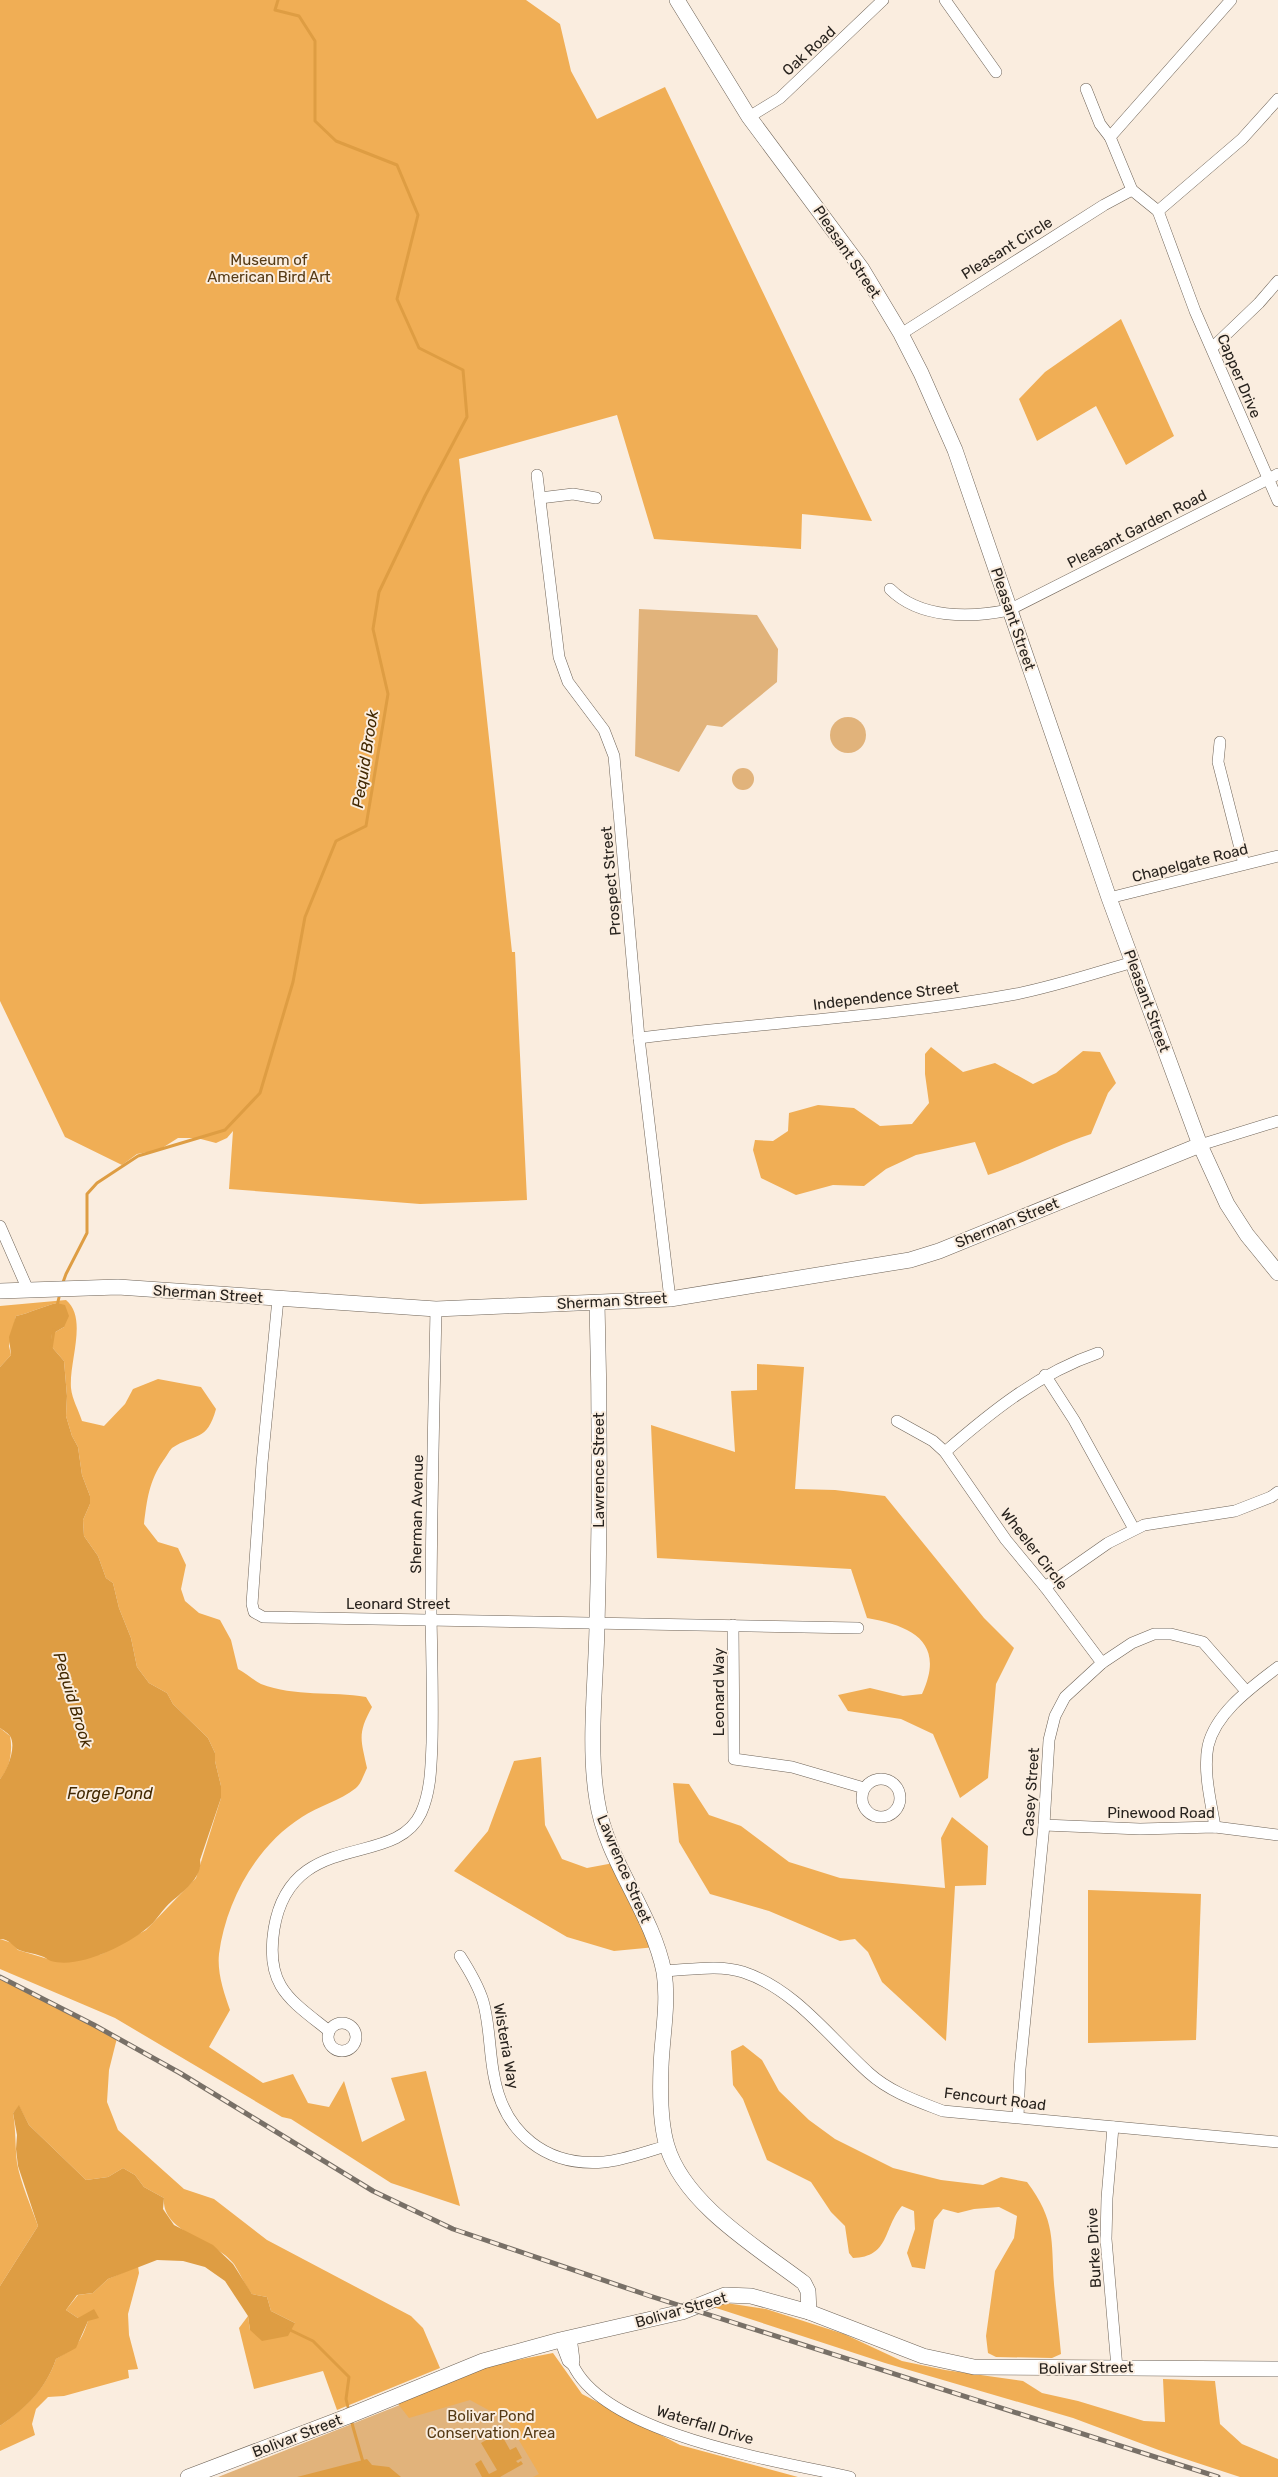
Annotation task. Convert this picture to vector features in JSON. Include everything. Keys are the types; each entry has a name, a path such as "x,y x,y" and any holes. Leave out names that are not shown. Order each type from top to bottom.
{"main road":[{"name":"Pleasant Street","path":"677,0 749,117 862,269 901,334 921,373 955,450 1109,898 1200,1145 1228,1204 1247,1235 1278,1273"},
{"name":"Sherman Street","path":"0,1291 118,1287 436,1309 670,1299 910,1260 939,1251 1200,1145"},
{"name":"Lawrence Street","path":"597,1303 600,1408 598,1623 593,1765 600,1820 654,1940 663,1971 666,1993 661,2068 662,2112 667,2146 678,2170 700,2200 720,2220 804,2283 808,2292 809,2312"},
{"name":"Bolivar Street","path":"188,2477 350,2416 483,2361 566,2339 682,2312 725,2295 751,2296 809,2312 923,2356 948,2363 995,2368 1278,2369"}],"street":[{"name":"Oak Road","path":"749,117 780,98 852,32 883,0"},
{"path":"945,0 996,72"},
{"path":"1110,137 1232,0"},
{"path":"1086,89 1100,124 1110,137 1132,190 1158,211 1242,139 1278,99"},
{"name":"Pleasant Circle","path":"901,334 1104,205 1132,190"},
{"name":"Capper Drive","path":"1158,211 1178,259 1196,311 1278,501"},
{"path":"1212,348 1259,303 1278,281"},
{"name":"Pleasant Garden Road","path":"890,589 900,599 920,609 969,615 1010,610 1278,474"},
{"name":"Prospect Street","path":"537,475 559,657 568,682 604,730 614,756 639,1038 670,1299"},
{"path":"540,498 572,494 596,498"},
{"path":"1220,742 1218,762 1244,864"},
{"name":"Chapelgate Road","path":"1109,898 1160,887 1278,856"},
{"name":"Independence Street","path":"639,1038 714,1028 820,1020 1018,994 1133,962"},
{"path":"1200,1145 1278,1121"},
{"path":"0,1226 28,1290"},
{"name":"Leonard Street","path":"278,1299 260,1479 252,1604 254,1612 263,1617 858,1628"},
{"name":"Sherman Avenue","path":"329,2031 291,2000 280,1985 274,1973 271,1947 275,1924 286,1895 294,1882 323,1861 396,1837 415,1824 421,1812 430,1780 433,1706 431,1619 436,1309"},
{"path":"944,1452 976,1425 1045,1375 1071,1362 1098,1353"},
{"path":"1045,1375 1074,1420 1134,1529"},
{"name":"Wheeler Circle","path":"896,1421 932,1441 944,1452 1006,1540 1046,1587 1102,1663"},
{"path":"1046,1587 1108,1543 1134,1529 1151,1524 1235,1511 1271,1497 1278,1492"},
{"name":"Leonard Way","path":"734,1626 734,1759 792,1767 864,1788"},
{"name":"Casey Street","path":"1018,2117 1020,2069 1044,1825 1049,1740 1055,1716 1065,1697 1102,1663 1132,1643 1154,1634 1171,1634 1203,1642 1246,1691"},
{"path":"1215,1827 1208,1775 1208,1747 1217,1725 1246,1691 1278,1667"},
{"name":"Pinewood Road","path":"1044,1825 1140,1829 1215,1827 1278,1835"},
{"name":"Wisteria Way","path":"460,1956 483,2000 494,2076 500,2099 507,2117 520,2133 555,2156 578,2161 605,2162 667,2146"},
{"name":"Fencourt Road","path":"663,1971 718,1968 741,1972 763,1980 794,2001 870,2074 894,2092 943,2111 1278,2142"},
{"name":"Burke Drive","path":"1113,2127 1107,2198 1106,2239 1117,2368"},
{"name":"Waterfall Drive","path":"566,2339 568,2361 573,2365 587,2388 629,2417 712,2446 850,2477"}],"green space":[{"name":"Museum of American Bird Art","path":"0,0 526,0 560,24 571,71 597,119 665,87 872,521 802,514 801,549 654,539 617,415 459,459 512,952 515,952 527,1200 420,1204 229,1189 233,1131 227,1138 216,1143 197,1138 178,1138 159,1150 137,1154 122,1165 65,1137 0,1001"},
{"path":"1121,319 1174,436 1126,465 1096,406 1037,441 1019,399 1045,372"},
{"path":"639,609 757,615 778,649 777,682 722,727 707,725 679,772 635,756"},
{"path":"848,717 861,722 866,735 861,748 848,753 835,748 830,735 835,722"},
{"path":"743,768 751,771 754,779 751,787 743,790 735,787 732,779 735,771"},
{"path":"931,1047 963,1072 995,1063 1033,1084 1056,1073 1083,1051 1100,1052 1116,1083 1108,1093 1091,1134 988,1175 975,1142 916,1155 886,1169 864,1186 833,1185 796,1195 761,1178 753,1150 755,1140 773,1141 788,1131 789,1113 818,1105 854,1108 880,1126 912,1124 929,1103 925,1074 925,1054"},
{"path":"66,1300 76,1318 77,1329 71,1388 82,1421 104,1426 125,1404 133,1389 158,1379 201,1387 216,1409 209,1427 204,1432 172,1448 158,1468 149,1491 146,1507 144,1524 158,1542 178,1548 186,1565 181,1589 185,1601 199,1613 220,1620 231,1640 238,1669 261,1684 287,1691 366,1697 372,1707 362,1731 362,1744 367,1768 359,1784 350,1793 308,1813 286,1829 257,1859 236,1895 228,1914 219,1954 220,1976 230,2010 209,2047 263,2083 293,2074 308,2103 329,2107 344,2081 362,2142 405,2120 391,2078 426,2071 460,2206 391,2183 291,2119 282,2117 115,2018 0,1969 0,1939 12,1943 18,1950 58,1962 102,1954 146,1930 196,1878 221,1798 221,1786 215,1753 208,1738 173,1704 167,1693 149,1683 137,1667 131,1638 119,1608 113,1583 106,1578 98,1556 84,1536 83,1520 90,1504 90,1496 82,1475 78,1447 72,1436 66,1416 67,1396 64,1361 51,1346 52,1334 64,1327 57,1303 16,1316 9,1346 11,1355 0,1367 0,1306"},
{"path":"757,1364 804,1367 795,1489 835,1490 885,1496 984,1618 1014,1648 996,1684 988,1778 960,1798 933,1734 901,1719 848,1711 838,1695 870,1688 903,1696 922,1694 928,1676 930,1661 927,1649 911,1632 883,1621 867,1618 851,1569 657,1558 651,1425 735,1452 731,1391 757,1390"},
{"path":"0,1728 10,1736 11,1747 8,1765 0,1779"},
{"path":"541,1757 545,1825 562,1859 587,1868 619,1862 656,1947 614,1951 567,1937 454,1871 488,1831 514,1761"},
{"path":"673,1783 689,1784 709,1815 741,1826 789,1862 840,1878 945,1888 941,1838 952,1817 988,1846 986,1885 955,1886 946,2041 882,1982 868,1952 855,1939 840,1941 769,1911 710,1894 679,1842"},
{"path":"1088,1890 1201,1894 1196,2040 1088,2043"},
{"path":"0,1977 117,2038 109,2070 107,2102 118,2130 184,2189 214,2199 267,2240 411,2316 423,2328 440,2368 337,2410 323,2371 254,2389 239,2328 248,2316 250,2330 295,2323 271,2311 267,2297 252,2294 234,2264 225,2255 180,2228 171,2220 165,2210 164,2198 144,2187 135,2175 123,2168 108,2177 86,2180 29,2125 19,2106 13,2113 17,2163 38,2226 0,2286"},
{"path":"743,2045 762,2060 779,2091 809,2120 835,2139 893,2168 941,2180 983,2185 1001,2177 1027,2182 1043,2208 1050,2231 1061,2354 1052,2358 996,2357 988,2353 986,2336 995,2271 1014,2238 1017,2216 999,2207 974,2209 958,2213 943,2209 934,2220 925,2269 912,2267 907,2253 915,2229 914,2211 902,2206 880,2247 874,2253 853,2258 849,2253 845,2226 831,2212 811,2182 767,2160 743,2099 733,2085 731,2051"},
{"path":"138,2266 139,2273 128,2314 129,2335 138,2369 128,2370 129,2378 64,2396 48,2397 36,2409 32,2424 35,2435 0,2451 0,2426 34,2397 47,2380 56,2359 73,2348 83,2335 88,2321 78,2318 66,2310 78,2295 93,2293 108,2279"},
{"path":"726,2303 766,2309 844,2334 902,2361 945,2370 1023,2381 1042,2393 1078,2401 1144,2421 1165,2422 1163,2379 1215,2381 1220,2424 1242,2444 1278,2459 1278,2477 1240,2477 1164,2452 1073,2418 885,2363 710,2306"},
{"path":"553,2353 582,2394 680,2445 798,2477 533,2477 539,2474 507,2420 470,2400 409,2418 395,2400 486,2366"},
{"name":"Bolivar Pond Conservation Area","path":"493,2368 711,2477 218,2477"}],"water":[{"name":"Forge Pond","path":"57,1303 65,1305 69,1316 64,1327 52,1334 51,1346 64,1361 67,1396 66,1416 72,1436 78,1447 82,1475 90,1496 90,1504 83,1520 84,1536 98,1556 106,1578 113,1583 119,1608 131,1638 137,1667 149,1683 167,1693 173,1704 208,1738 215,1753 221,1786 221,1798 200,1860 199,1872 192,1883 168,1904 150,1926 137,1936 114,1949 88,1959 62,1963 19,1950 9,1941 0,1939 0,1779 8,1765 12,1752 12,1741 10,1736 0,1728 0,1367 11,1355 9,1337 16,1316"},
{"path":"19,2105 29,2125 86,2180 108,2177 123,2168 135,2175 144,2187 164,2198 163,2209 174,2225 213,2245 233,2264 252,2294 267,2297 271,2311 295,2323 288,2336 262,2341 250,2330 248,2316 225,2281 205,2267 183,2261 157,2260 108,2279 93,2293 77,2295 66,2310 78,2318 94,2309 99,2318 88,2321 76,2348 56,2359 41,2389 27,2405 0,2426 0,2286 38,2226 18,2166 17,2135 13,2113"},
{"path":"500,2432 510,2450 516,2447 522,2458 516,2461 518,2463 521,2461 523,2464 500,2477 482,2477 475,2464 481,2460 489,2474 497,2470 481,2443"},
{"path":"367,2459 372,2465 389,2467 401,2477 297,2477"}],"waterway":[{"name":"Pequid Brook","path":"62,1285 87,1233 87,1194 97,1183 138,1156 225,1130 260,1093 293,982 305,917 336,841 366,826 388,694 373,629 379,592 425,496 467,417 463,370 419,348 397,299 418,215 397,165 336,141 315,121 315,41 299,16 275,10 278,0"},
{"name":"Pequid Brook","path":"57,1306 60,1293"},
{"name":"Pequid Brook","path":"51,1349 54,1330"},
{"path":"288,2329 313,2341 349,2377 346,2399 349,2411"},
{"path":"351,2420 363,2462"}],"railway":[{"path":"0,1977 94,2025 180,2073 373,2191 453,2229 650,2296 1218,2477"}]}
